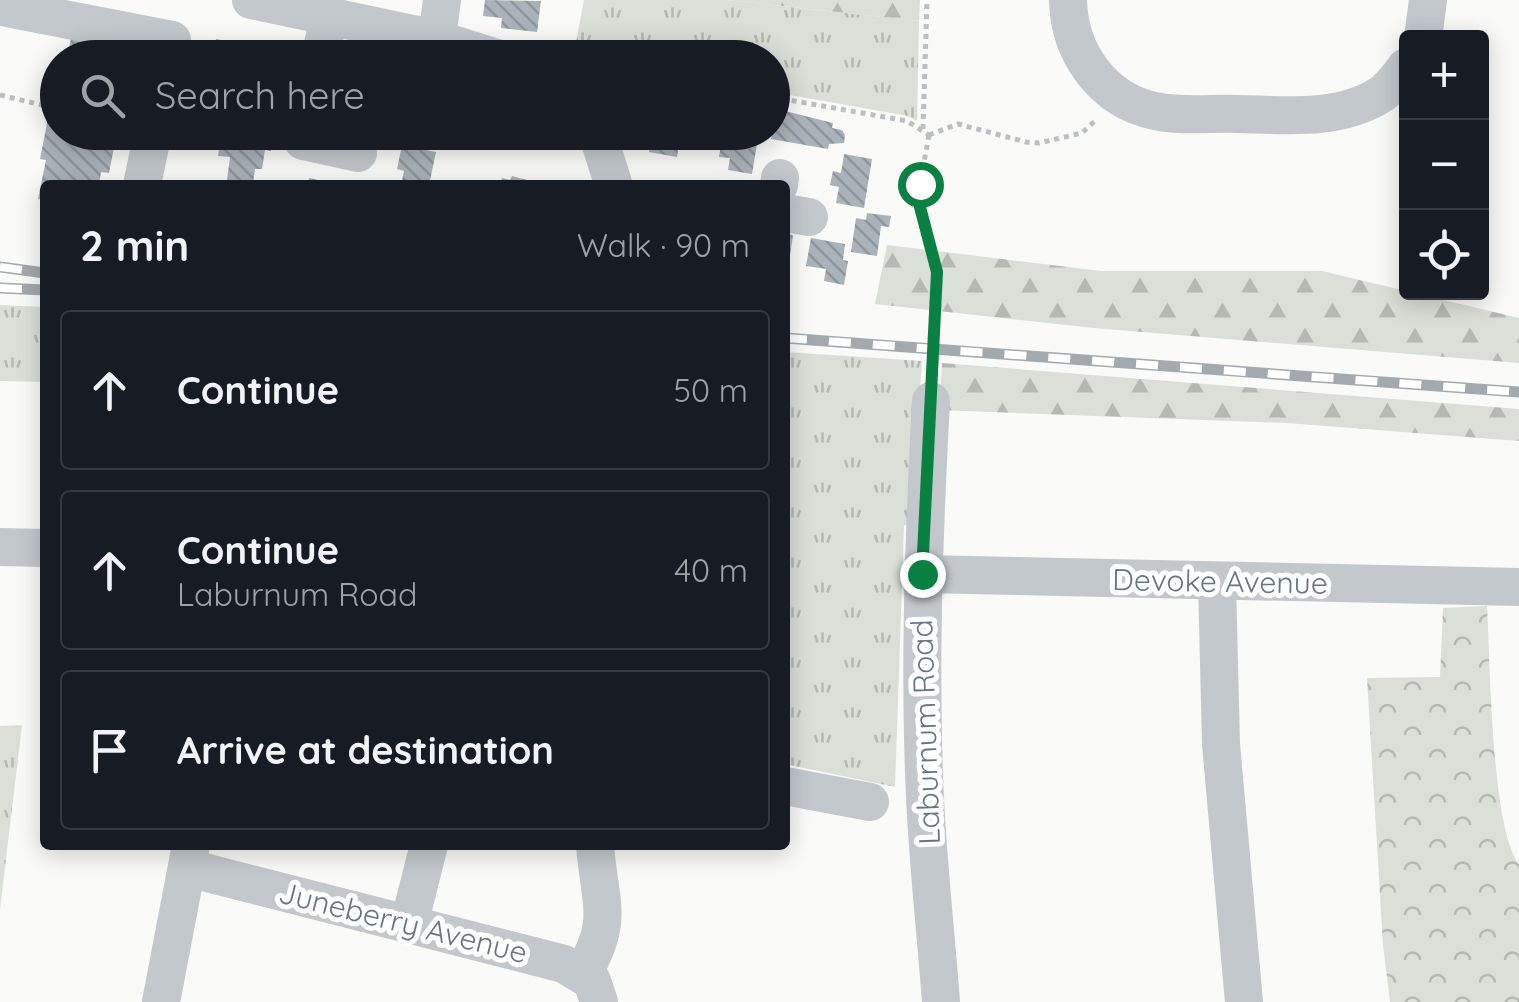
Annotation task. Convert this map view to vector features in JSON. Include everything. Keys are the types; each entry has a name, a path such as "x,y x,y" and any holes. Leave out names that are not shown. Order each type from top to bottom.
{"street":[{"path":"251,0 437,40 442,0"},
{"path":"1068,0 1072,32 1107,107 1162,113 1309,115 1336,111 1383,94 1399,76"},
{"path":"1423,30 1428,0"},
{"path":"1,14 172,40"},
{"path":"324,40 329,16"},
{"path":"143,180 149,150"},
{"path":"324,150 358,153"},
{"path":"604,150 615,180"},
{"name":"Laburnum Road","path":"931,401 922,574 925,800 941,1002"},
{"path":"0,547 40,548"},
{"name":"Devoke Avenue","path":"922,574 1519,587"},
{"path":"1217,582 1221,744 1244,1002"},
{"path":"790,787 870,802"},
{"path":"410,924 428,850"},
{"path":"591,988 605,912 596,850"},
{"path":"161,1002 189,856"},
{"name":"Juneberry Avenue","path":"189,856 410,924 564,964 591,988"}],"path":[{"path":"922,129 927,0"},
{"path":"0,95 40,104"},
{"path":"790,100 907,121 929,135"},
{"path":"929,135 958,124 1039,143 1082,134 1107,107"},
{"path":"929,135 920,207 937,272 931,401"}],"green space":[{"path":"584,0 727,0 919,21 917,121 908,116 790,95 790,40 576,40"},
{"path":"727,0 920,0 919,21"},
{"path":"887,245 1101,271 1322,271 1399,289 1399,300 1444,300 1519,318 1519,363 1094,328 875,304"},
{"path":"0,305 40,307 40,382 0,381"},
{"path":"790,352 922,361 911,522 904,526 895,787 790,765"},
{"path":"942,363 1519,409 1519,441 1287,423 939,410"},
{"path":"1487,606 1497,781 1510,845 1519,864 1519,1002 1390,1002 1367,678 1440,677 1443,608"},
{"path":"22,725 0,909 0,726"}],"building":[{"path":"485,0 541,1 537,32 501,28 502,18 483,16"},
{"path":"73,29 128,40 71,40"},
{"path":"790,112 833,123 832,128 842,130 844,143 829,144 828,149 790,142"},
{"path":"42,150 113,150 109,173 101,172 100,180 42,180 46,160 40,159"},
{"path":"219,150 265,150 262,169 255,169 253,180 227,180 230,157 218,156"},
{"path":"401,150 436,152 430,180 402,180 404,171 397,169"},
{"path":"649,150 678,150 677,157"},
{"path":"720,150 756,150 752,174 728,170 730,158 719,157"},
{"path":"844,154 872,159 864,208 836,203 839,187 830,185 833,171 841,173"},
{"path":"867,213 891,216 889,227 881,226 877,256 851,252 856,218 866,220"},
{"path":"811,238 845,244 843,260 848,261 844,285 824,281 826,269 806,266"}],"railway":[{"path":"0,267 40,272"},
{"path":"0,288 40,290"},
{"path":"790,338 1519,392"}],"route":[{"path":"920,184 920,207 937,272 922,574"}]}
